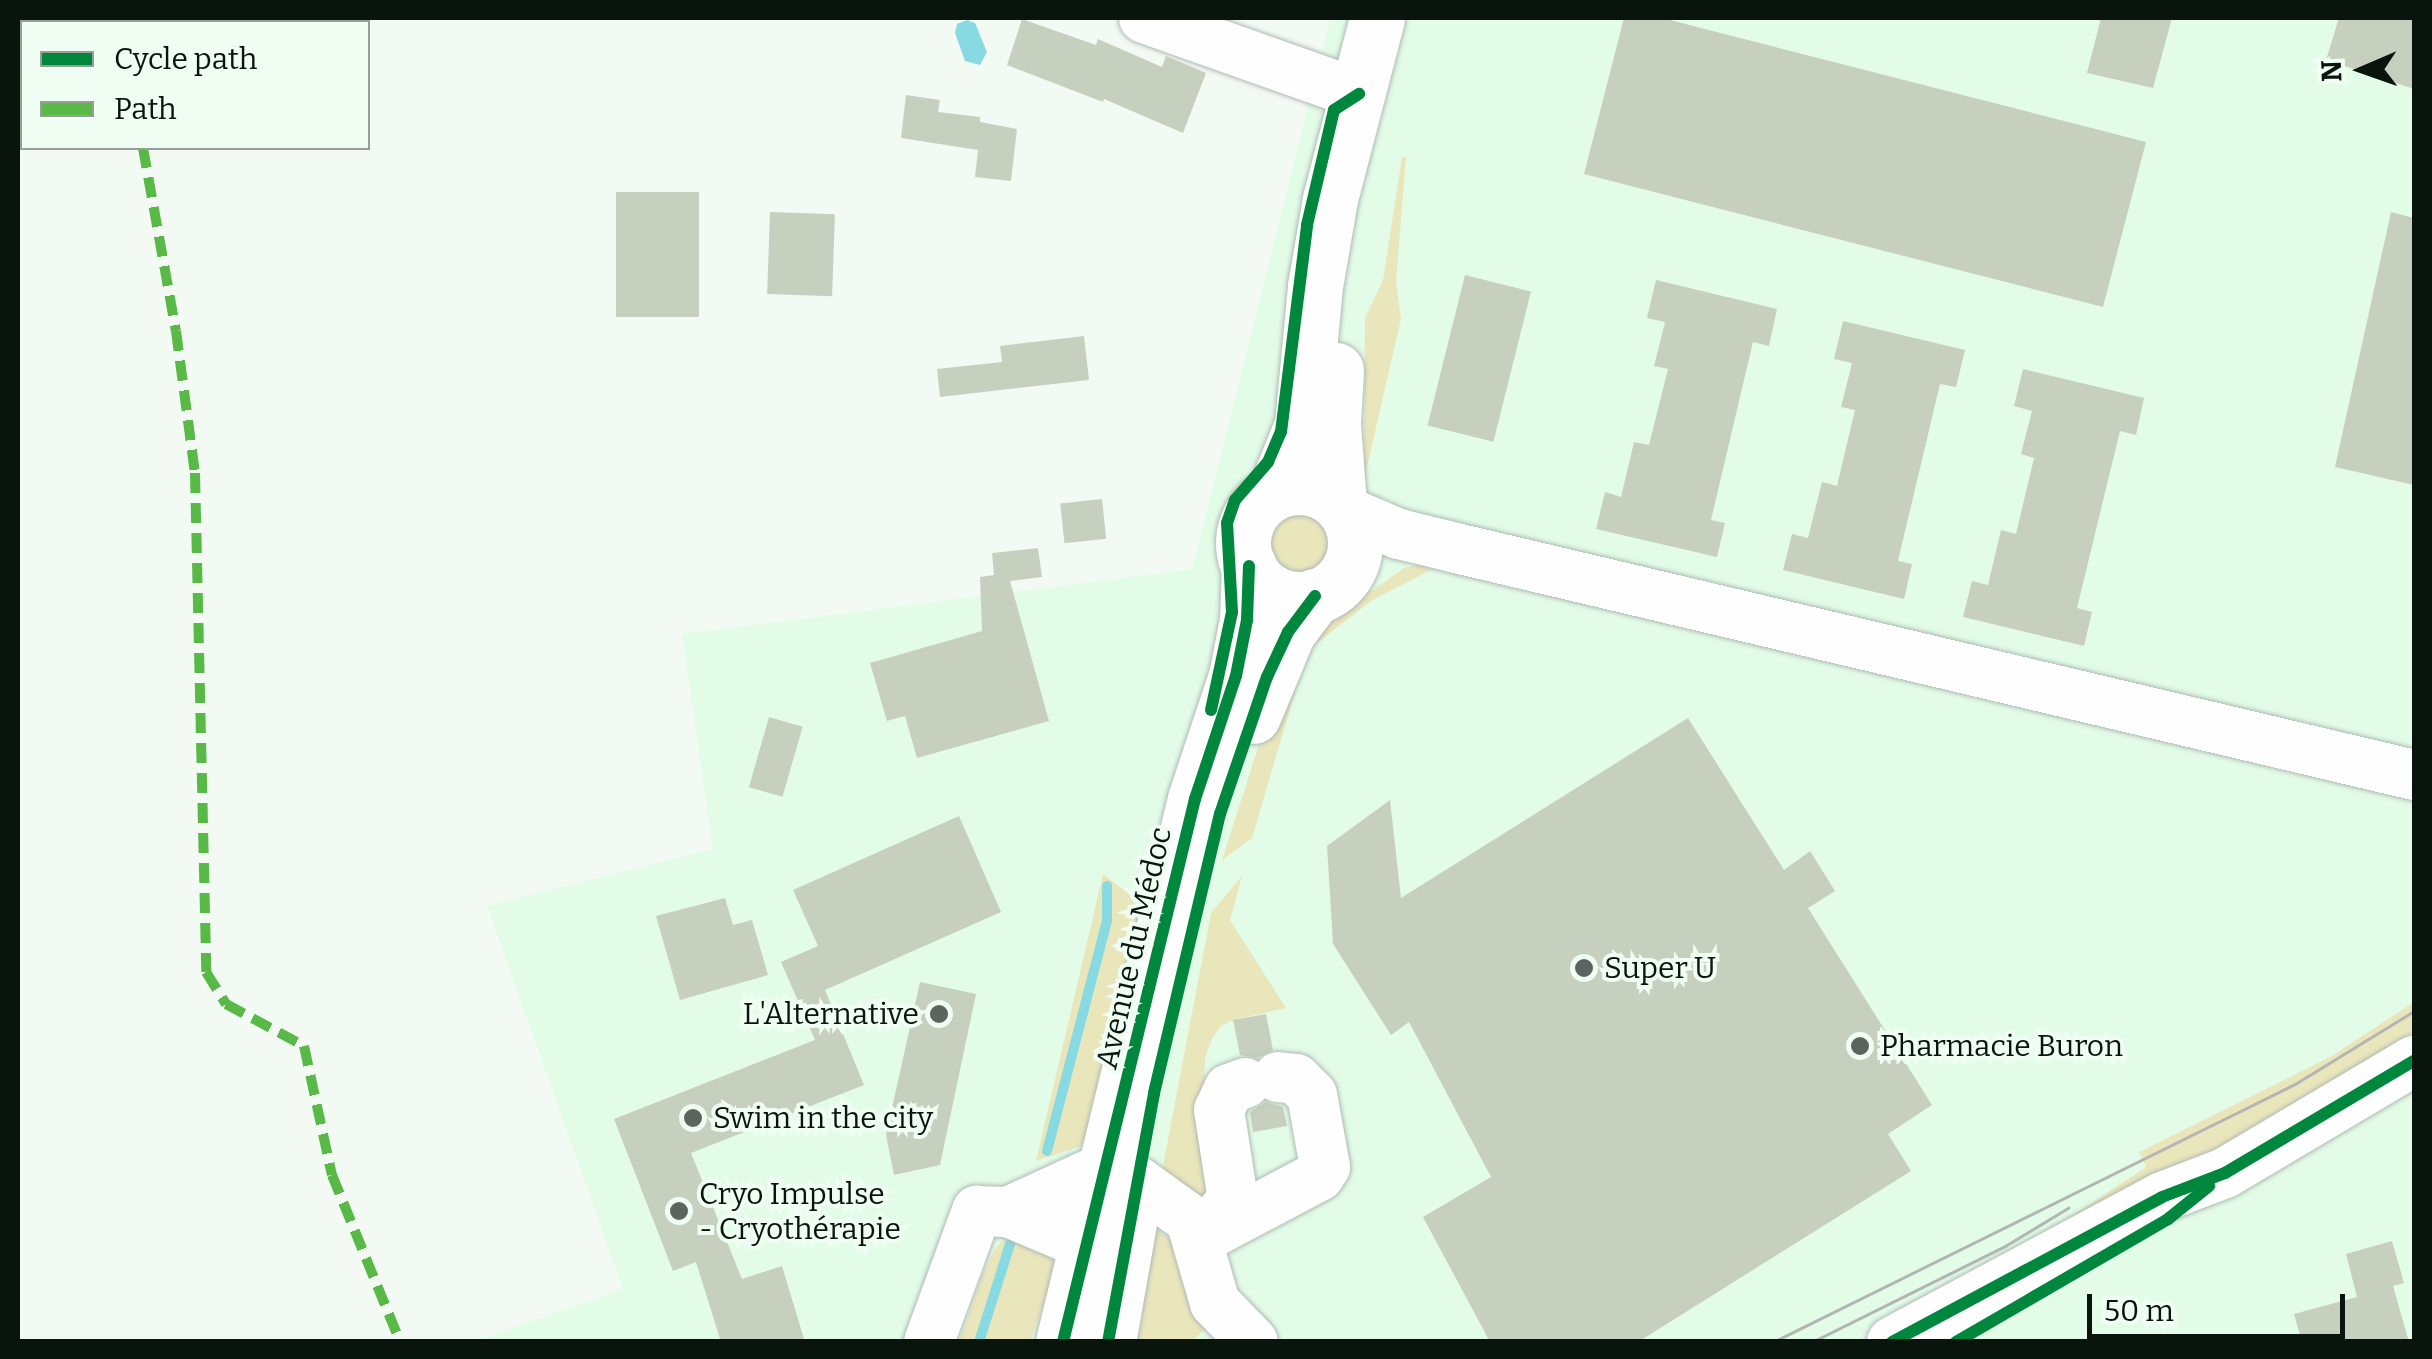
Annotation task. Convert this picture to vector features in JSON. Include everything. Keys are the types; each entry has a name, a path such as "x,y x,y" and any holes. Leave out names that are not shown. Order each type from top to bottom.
{"main road":[{"path":"1360,94 1358,172 1340,312 1333,424 1346,524 1332,588 1315,596 1284,597 1269,590 1248,566 1244,536 1249,518 1275,492 1302,424 1315,286 1330,199 1377,18"},
{"path":"1275,492 1309,488 1346,524"},
{"name":"Avenue du Médoc","path":"1108,1342 1122,1173 1195,799 1238,665 1247,620 1248,566"},
{"name":"Avenue du Médoc","path":"1063,1342 1088,1246 1122,1173 1226,796 1267,677 1288,632 1315,596"}],"street":[{"path":"1144,18 1360,94"},
{"path":"1346,524 1418,545 1446,546 2414,775"},
{"path":"1892,1342 1958,1333 2162,1196 2224,1173 2414,1061"},
{"path":"1296,1079 1312,1095 1325,1167 1318,1176 1200,1239 1233,1199 1219,1110 1229,1089 1261,1080 1296,1079"},
{"path":"929,1342 977,1212 1008,1212 1122,1173 1191,1220 1200,1239 1215,1303 1253,1342"},
{"path":"1008,1212 1088,1246"}],"shaded area":[{"path":"1330,18 2414,18 2414,1341 473,1342 623,1289 487,906 713,849 682,634 1192,569"},
{"path":"1402,157 1406,157 1396,282 1401,319 1364,480 1365,318 1383,280"},
{"path":"1292,501 1308,501 1334,519 1341,542 1338,558 1329,571 1308,583 1292,583 1266,565 1259,550 1259,534 1277,508"},
{"path":"1440,565 1371,601 1307,651 1252,838 1222,860 1270,710 1319,622 1341,613 1404,568"},
{"path":"1103,874 1130,895 1143,920 1097,1123 1081,1146 1036,1161"},
{"path":"1242,876 1230,920 1286,1008 1233,1020 1220,1027 1212,1039 1205,1058 1203,1113 1212,1194 1200,1197 1175,1184 1163,1166 1211,913"},
{"path":"2414,1002 2414,1031 2381,1055 2155,1183 2042,1236 2146,1167 2139,1152 2332,1056"},
{"path":"1156,1229 1176,1242 1207,1327 1193,1341 1138,1342"},
{"path":"1011,1232 1054,1251 1054,1275 1030,1341 959,1342 982,1276 995,1249"}],"water":[{"path":"967,20 975,23 987,52 980,65 965,61 955,33 957,24"}],"building":[{"path":"1624,18 1662,18 2146,142 2103,307 1584,174"},
{"path":"2101,18 2172,18 2153,88 2087,73"},
{"path":"2339,18 2414,18 2414,89 2326,60"},
{"path":"1022,19 1096,45 1098,39 1162,67 1166,56 1206,73 1183,133 1104,99 1103,102 1007,65"},
{"path":"906,95 940,100 938,112 980,117 980,122 1017,129 1011,181 975,177 978,150 901,138"},
{"path":"616,192 699,192 699,317 616,317"},
{"path":"770,212 835,214 832,296 767,294"},
{"path":"2391,212 2414,218 2414,485 2335,467"},
{"path":"1465,275 1531,291 1493,442 1428,425"},
{"path":"1656,280 1777,309 1769,346 1753,342 1711,520 1725,523 1717,557 1596,529 1605,492 1621,497 1634,442 1649,445 1668,369 1654,366 1665,322 1647,318"},
{"path":"1843,321 1965,350 1956,387 1940,384 1898,561 1912,564 1904,599 1783,570 1792,534 1808,538 1822,482 1837,486 1855,410 1841,407 1852,363 1834,359"},
{"path":"1084,336 1089,380 940,397 937,369 1002,362 1000,346"},
{"path":"2023,369 2144,398 2136,435 2120,431 2077,608 2092,612 2084,646 1963,617 1972,581 1988,585 2001,530 2016,534 2034,458 2021,454 2032,411 2014,406"},
{"path":"1102,499 1106,539 1064,543 1060,503"},
{"path":"1038,548 1042,577 1010,581 1049,721 917,758 905,716 887,721 870,663 982,631 980,577 994,575 992,553"},
{"path":"769,717 803,727 783,797 749,787"},
{"path":"1688,718 1784,870 1810,851 1835,891 1808,908 1932,1105 1888,1134 1911,1171 1638,1342 1490,1342 1423,1217 1491,1177 1409,1022 1391,1035 1333,944 1327,846 1390,800 1401,898"},
{"path":"959,816 1001,912 825,990 864,1085 691,1153 742,1279 782,1266 805,1342 721,1342 696,1262 673,1271 614,1119 815,1040 781,962 818,946 793,890"},
{"path":"725,898 733,925 752,920 768,975 680,1000 656,916"},
{"path":"920,982 976,994 940,1165 894,1175 886,1135"},
{"path":"1266,1014 1273,1050 1257,1058 1240,1055 1233,1020"},
{"path":"1266,1102 1283,1107 1287,1126 1253,1132 1250,1112"},
{"path":"2392,1241 2404,1283 2393,1286 2409,1342 2302,1342 2294,1314 2357,1297 2346,1254"}],"waterway":[{"path":"1047,1151 1107,921 1107,886"},
{"path":"979,1342 1010,1244"}],"tram line":[{"path":"1773,1342 2295,1084 2414,1011"},
{"path":"1812,1342 2005,1246 2068,1208"}],"marked path":[{"path":"143,150 176,331 195,473 206,972 226,1004 304,1046 332,1175 400,1342"}],"cycle path":[{"path":"1211,710 1232,612 1227,523 1235,500 1268,462 1281,432 1307,225 1334,110 1359,94"},
{"path":"1063,1342 1195,799 1236,676 1247,620 1249,566"},
{"path":"1108,1342 1154,1093 1220,814 1267,677 1288,632 1315,596"},
{"path":"1892,1342 2162,1197 2225,1173 2414,1061"},
{"path":"1956,1342 2168,1219 2209,1186"}],"place":[{"name":"Super U","path":"1584,968"},
{"name":"L'Alternative","path":"939,1014"},
{"name":"Pharmacie Buron","path":"1860,1046"},
{"name":"Swim in the city","path":"693,1118"},
{"name":"Cryo Impulse - Cryothérapie","path":"679,1211"}]}
